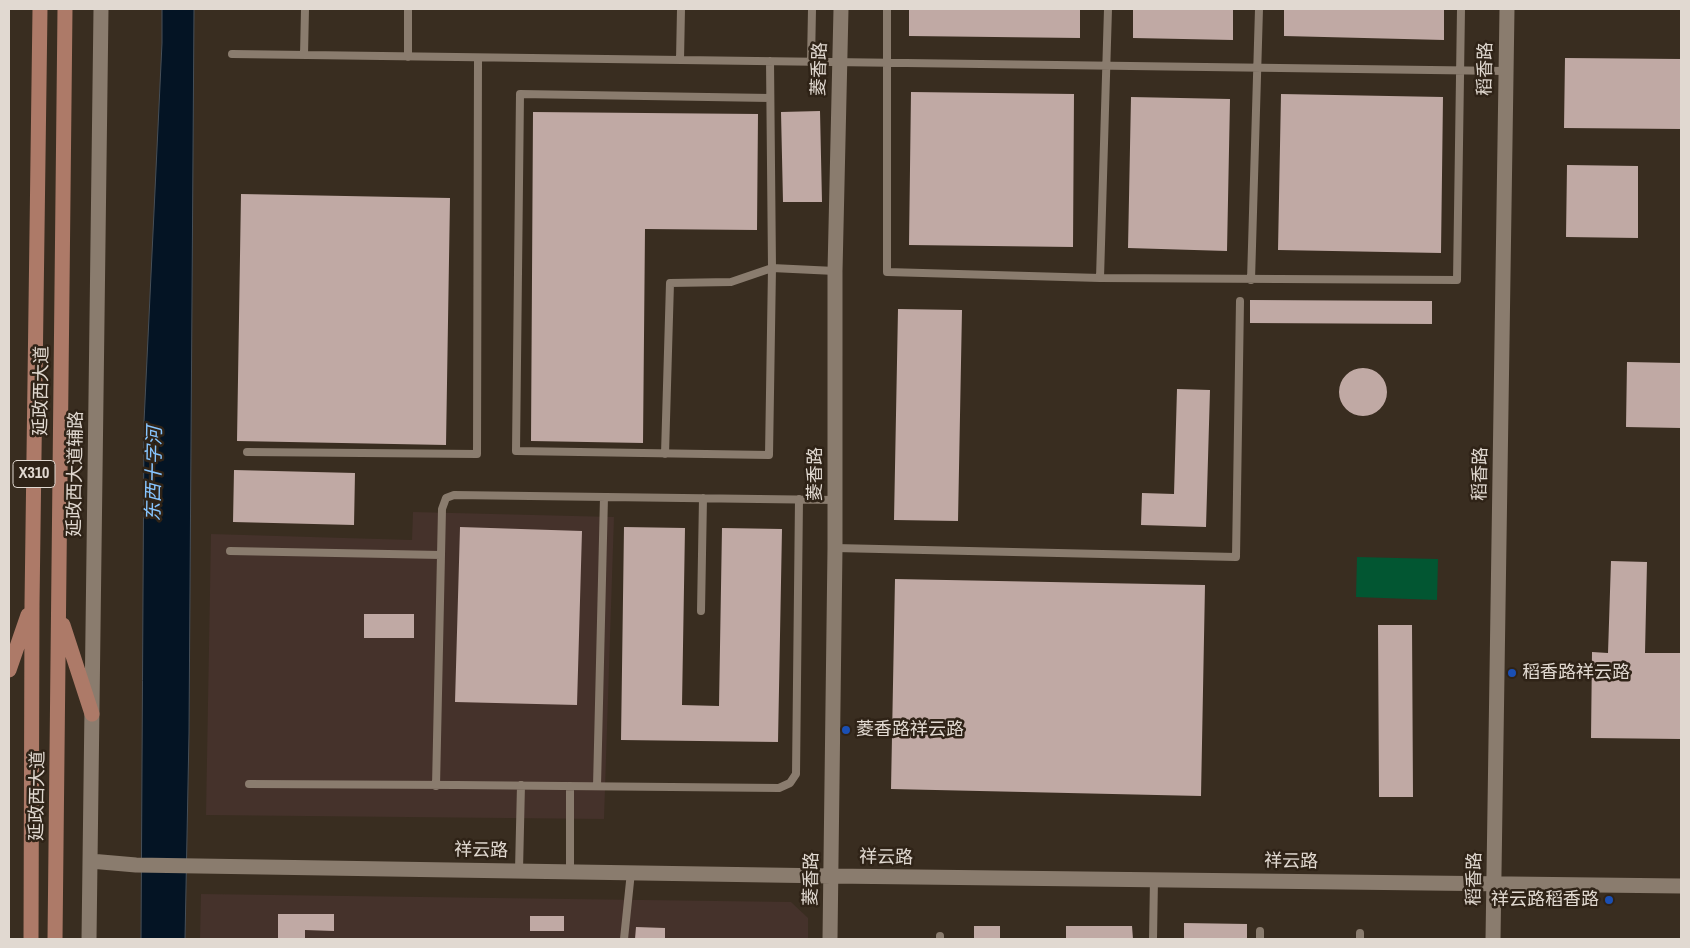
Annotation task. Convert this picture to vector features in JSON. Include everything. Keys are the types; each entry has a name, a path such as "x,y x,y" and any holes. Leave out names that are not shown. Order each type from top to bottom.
{"main road":[{"name":"延政西大道","path":"31,939 32,604 40,9"},
{"name":"延政西大道","path":"55,939 66,9"},
{"path":"9,670 32,604"},
{"path":"59,612 92,714"}],"street":[{"name":"延政西大道辅路","path":"89,939 101,9"},
{"name":"菱香路","path":"830,939 835,548 835,271 841,9"},
{"name":"稻香路","path":"1493,939 1507,9"},
{"name":"祥云路","path":"90,861 136,865 831,876 1681,886"}],"lane":[{"path":"304,55 305,9"},
{"path":"408,9 408,57"},
{"path":"680,60 681,9"},
{"path":"811,62 812,9"},
{"path":"887,9 887,272 1251,280 1457,280 1461,9"},
{"path":"1100,278 1108,9"},
{"path":"1251,280 1259,9"},
{"path":"232,54 1505,71"},
{"path":"247,452 477,454 478,58"},
{"path":"770,61 772,268 768,455 516,451 520,94 770,98"},
{"path":"665,454 670,283 731,282 772,268 835,271"},
{"path":"835,548 1236,557 1240,301"},
{"path":"436,786 442,509 446,498 454,495 835,500"},
{"path":"597,786 604,497"},
{"path":"701,611 704,498"},
{"path":"249,784 778,788 790,783 796,774 799,499"},
{"path":"230,551 441,555"},
{"path":"519,870 521,785"},
{"path":"570,786 570,871"},
{"path":"624,939 631,872"},
{"path":"1152,939 1154,879"}],"shaded area":[{"path":"413,512 614,517 604,819 206,815 211,534 412,540"},
{"path":"201,894 791,902 808,918 808,939 200,939"}],"green space":[{"path":"1357,557 1438,559 1437,600 1356,597"}],"water":[{"name":"东西十字河","path":"162,9 194,9 189,733 185,939 141,939 144,422"}],"building":[{"path":"909,9 1080,9 1080,38 909,36"},
{"path":"1133,9 1233,9 1233,40 1133,38"},
{"path":"1284,9 1444,9 1444,40 1284,36"},
{"path":"1565,58 1681,59 1681,129 1564,128"},
{"path":"911,92 1074,94 1073,247 909,245"},
{"path":"1281,94 1443,97 1441,253 1278,250"},
{"path":"1131,97 1230,99 1227,251 1128,248"},
{"path":"820,111 822,202 783,202 781,112"},
{"path":"533,112 758,114 757,230 645,229 643,443 531,441"},
{"path":"1567,165 1638,166 1638,238 1566,237"},
{"path":"241,194 450,198 446,445 237,441"},
{"path":"1250,300 1432,301 1432,324 1250,323"},
{"path":"898,309 962,310 958,521 894,520"},
{"path":"1627,362 1681,363 1681,428 1626,427"},
{"path":"1363,368 1372,370 1380,375 1385,383 1387,392 1385,401 1380,409 1372,414 1363,416 1354,414 1346,409 1341,401 1339,392 1341,383 1346,375 1354,370"},
{"path":"1177,389 1210,390 1206,527 1141,525 1142,493 1174,494"},
{"path":"234,470 355,473 354,525 233,522"},
{"path":"460,527 582,531 577,705 455,702"},
{"path":"624,527 685,528 682,705 719,706 722,528 782,529 778,742 621,740"},
{"path":"1611,561 1647,562 1645,653 1681,653 1681,739 1591,738 1592,652 1608,653"},
{"path":"895,579 1205,585 1201,796 891,789"},
{"path":"364,614 414,614 414,638 364,638"},
{"path":"1378,625 1412,625 1413,797 1379,797"},
{"path":"278,914 334,914 334,931 305,930 305,939 278,939"},
{"path":"530,916 564,916 564,931 530,931"},
{"path":"1184,923 1247,924 1247,939 1184,939"},
{"path":"974,926 1000,926 1000,939 974,939"},
{"path":"1066,926 1132,926 1133,939 1066,939"},
{"path":"636,927 665,928 665,939 635,939"}],"place":[{"name":"稻香路祥云路","path":"1512,673"},
{"name":"菱香路祥云路","path":"846,730"},
{"name":"祥云路稻香路","path":"1609,900"}]}
